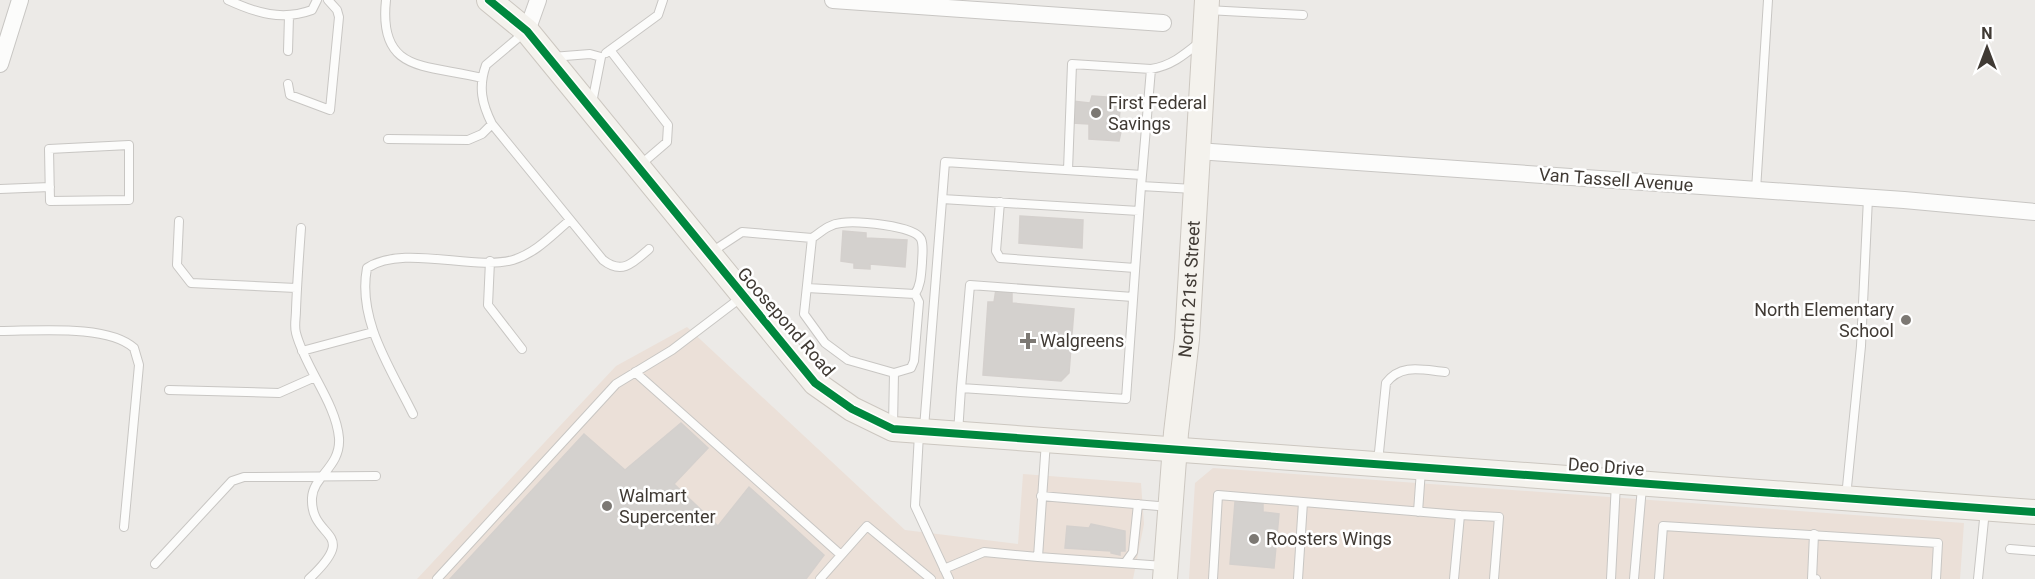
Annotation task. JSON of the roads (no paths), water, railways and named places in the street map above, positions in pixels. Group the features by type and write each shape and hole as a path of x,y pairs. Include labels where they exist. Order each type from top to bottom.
{"street":[{"path":"0,64 20,0"},
{"name":"Goosepond Road","path":"489,0 527,31 815,382 852,409 893,429 1175,451"},
{"path":"527,31 538,0"},
{"path":"833,0 975,5 1163,23"},
{"name":"North 21st Street","path":"1166,573 1175,451 1187,339 1207,5"},
{"name":"Van Tassell Avenue","path":"1197,151 1868,198 2035,212"},
{"name":"Deo Drive","path":"1175,451 2035,512"}],"lane":[{"path":"228,0 261,14 289,16 312,10 317,0"},
{"path":"288,84 290,95 330,110 339,17 337,10 328,0"},
{"path":"386,0 384,22 387,39 394,50 414,63 482,78"},
{"path":"591,109 601,57 658,15 663,0"},
{"path":"1756,190 1768,0"},
{"path":"1207,5 1303,15"},
{"path":"288,51 289,16"},
{"path":"527,31 486,65 482,78 482,99 492,124 612,268 627,268 649,249"},
{"path":"1068,170 1072,64 1151,69 1163,67 1179,60 1205,38"},
{"path":"610,50 668,125 667,142 638,167"},
{"path":"549,58 590,54 601,57"},
{"path":"961,388 1126,399 1151,69"},
{"path":"388,140 468,140 482,134 492,124"},
{"path":"129,145 129,200 50,201 50,187 49,149 129,145"},
{"path":"949,579 915,507 945,162 1142,175"},
{"path":"1141,186 1195,189"},
{"path":"0,189 50,187"},
{"path":"1846,499 1861,346 1868,198"},
{"path":"942,199 1139,211"},
{"path":"1000,202 996,251 1000,258 1135,268"},
{"path":"413,414 372,332 365,299 364,280 367,268 376,262 456,259 504,262 527,254 570,220"},
{"path":"179,221 177,265 191,283 296,288"},
{"path":"709,254 742,232 812,238 826,227 840,223 903,228 914,232 921,239 920,287 915,294"},
{"path":"302,228 296,288 295,330 302,351 335,419 339,438 335,462 314,488 312,500 316,516 333,543 333,550 328,561 309,579"},
{"path":"812,238 804,314 825,343 848,360 894,373 911,368 914,361 919,302 915,294"},
{"path":"490,261 488,305 522,350"},
{"path":"958,434 970,285 1133,297"},
{"path":"807,288 915,294"},
{"path":"437,579 616,384 672,350 743,296"},
{"path":"0,332 95,332 116,336 134,348 139,365 124,527"},
{"path":"302,351 372,332"},
{"path":"1378,465 1386,382 1393,373 1407,368 1445,372"},
{"path":"635,372 842,555"},
{"path":"893,429 894,373"},
{"path":"169,390 279,393 315,377"},
{"path":"1038,557 1046,441"},
{"path":"1418,512 1421,468"},
{"path":"155,564 232,481 244,477 376,476"},
{"path":"1611,579 1616,483"},
{"path":"1634,579 1642,484"},
{"path":"1213,579 1218,495 1499,517 1494,579"},
{"path":"1041,496 1170,507"},
{"path":"1298,579 1302,502"},
{"path":"1125,563 1133,552 1138,504"},
{"path":"1978,579 1985,509"},
{"path":"1454,579 1460,515"},
{"path":"820,579 867,526 931,579"},
{"path":"1659,579 1663,526 1938,543 1935,579"},
{"path":"1814,534 1812,579 1816,579"},
{"path":"2010,549 2035,551"},
{"path":"944,569 984,552 1125,563 1166,573"}],"place":[{"name":"First Federal Savings","path":"1096,113"},
{"name":"North Elementary School","path":"1906,320"},
{"name":"Walgreens","path":"1028,341"},
{"name":"Walmart Supercenter","path":"607,506"},
{"name":"Roosters Wings","path":"1254,539"}]}
